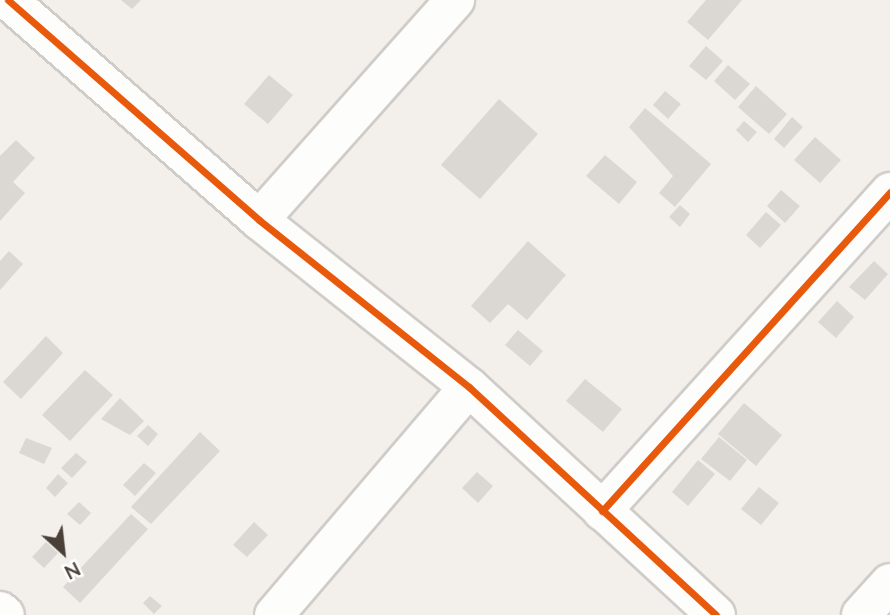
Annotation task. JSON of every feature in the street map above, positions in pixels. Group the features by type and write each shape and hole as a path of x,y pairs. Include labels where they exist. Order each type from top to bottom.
{"street":[{"path":"8,0 259,220 469,387 716,615"},
{"path":"259,220 455,0"},
{"path":"601,511 890,192"},
{"path":"274,615 469,387"},
{"path":"861,615 890,583"},
{"path":"0,611 5,615"}],"building":[{"path":"121,0 141,0 132,9"},
{"path":"706,0 742,0 708,40 687,22"},
{"path":"706,46 723,61 706,80 689,66"},
{"path":"728,65 750,84 735,100 714,81"},
{"path":"269,75 293,95 268,124 244,104"},
{"path":"756,86 787,114 769,134 738,107"},
{"path":"665,91 681,104 668,119 653,105"},
{"path":"499,99 538,134 480,199 441,165"},
{"path":"645,108 711,164 675,207 659,193 673,176 629,127"},
{"path":"792,117 803,127 784,148 774,139"},
{"path":"744,121 757,132 748,142 736,130"},
{"path":"815,137 841,160 820,183 794,160"},
{"path":"16,140 35,158 13,182 25,193 0,221 0,156"},
{"path":"605,155 637,182 619,204 586,176"},
{"path":"781,190 800,206 785,223 767,206"},
{"path":"680,205 690,214 680,227 669,217"},
{"path":"766,212 781,225 760,248 746,235"},
{"path":"528,241 566,275 527,320 508,304 490,323 471,306"},
{"path":"9,251 23,264 0,290 0,261"},
{"path":"874,261 888,274 865,300 849,287"},
{"path":"837,301 854,317 836,338 818,322"},
{"path":"518,330 543,351 530,366 505,345"},
{"path":"46,336 63,353 21,399 3,382"},
{"path":"85,370 113,395 70,441 42,415"},
{"path":"585,379 622,409 603,432 566,401"},
{"path":"120,398 144,421 130,435 101,419"},
{"path":"744,403 782,435 756,466 718,434"},
{"path":"148,425 158,434 148,446 137,436"},
{"path":"200,432 220,451 151,524 131,507"},
{"path":"719,437 747,460 730,481 701,459"},
{"path":"26,438 52,448 44,464 19,453"},
{"path":"76,453 87,462 72,478 61,468"},
{"path":"698,460 715,474 688,506 672,492"},
{"path":"144,463 156,473 135,496 123,485"},
{"path":"477,472 493,486 478,503 462,488"},
{"path":"58,474 68,483 55,497 46,488"},
{"path":"759,487 779,503 761,525 741,509"},
{"path":"79,502 91,513 80,525 67,514"},
{"path":"131,514 148,529 80,603 63,587"},
{"path":"254,522 268,535 247,557 233,545"},
{"path":"46,542 58,553 44,568 32,557"},
{"path":"150,596 162,606 154,614 143,603"}],"cycle path":[{"path":"8,0 259,220 469,387 716,615"},
{"path":"602,511 890,192"}]}
